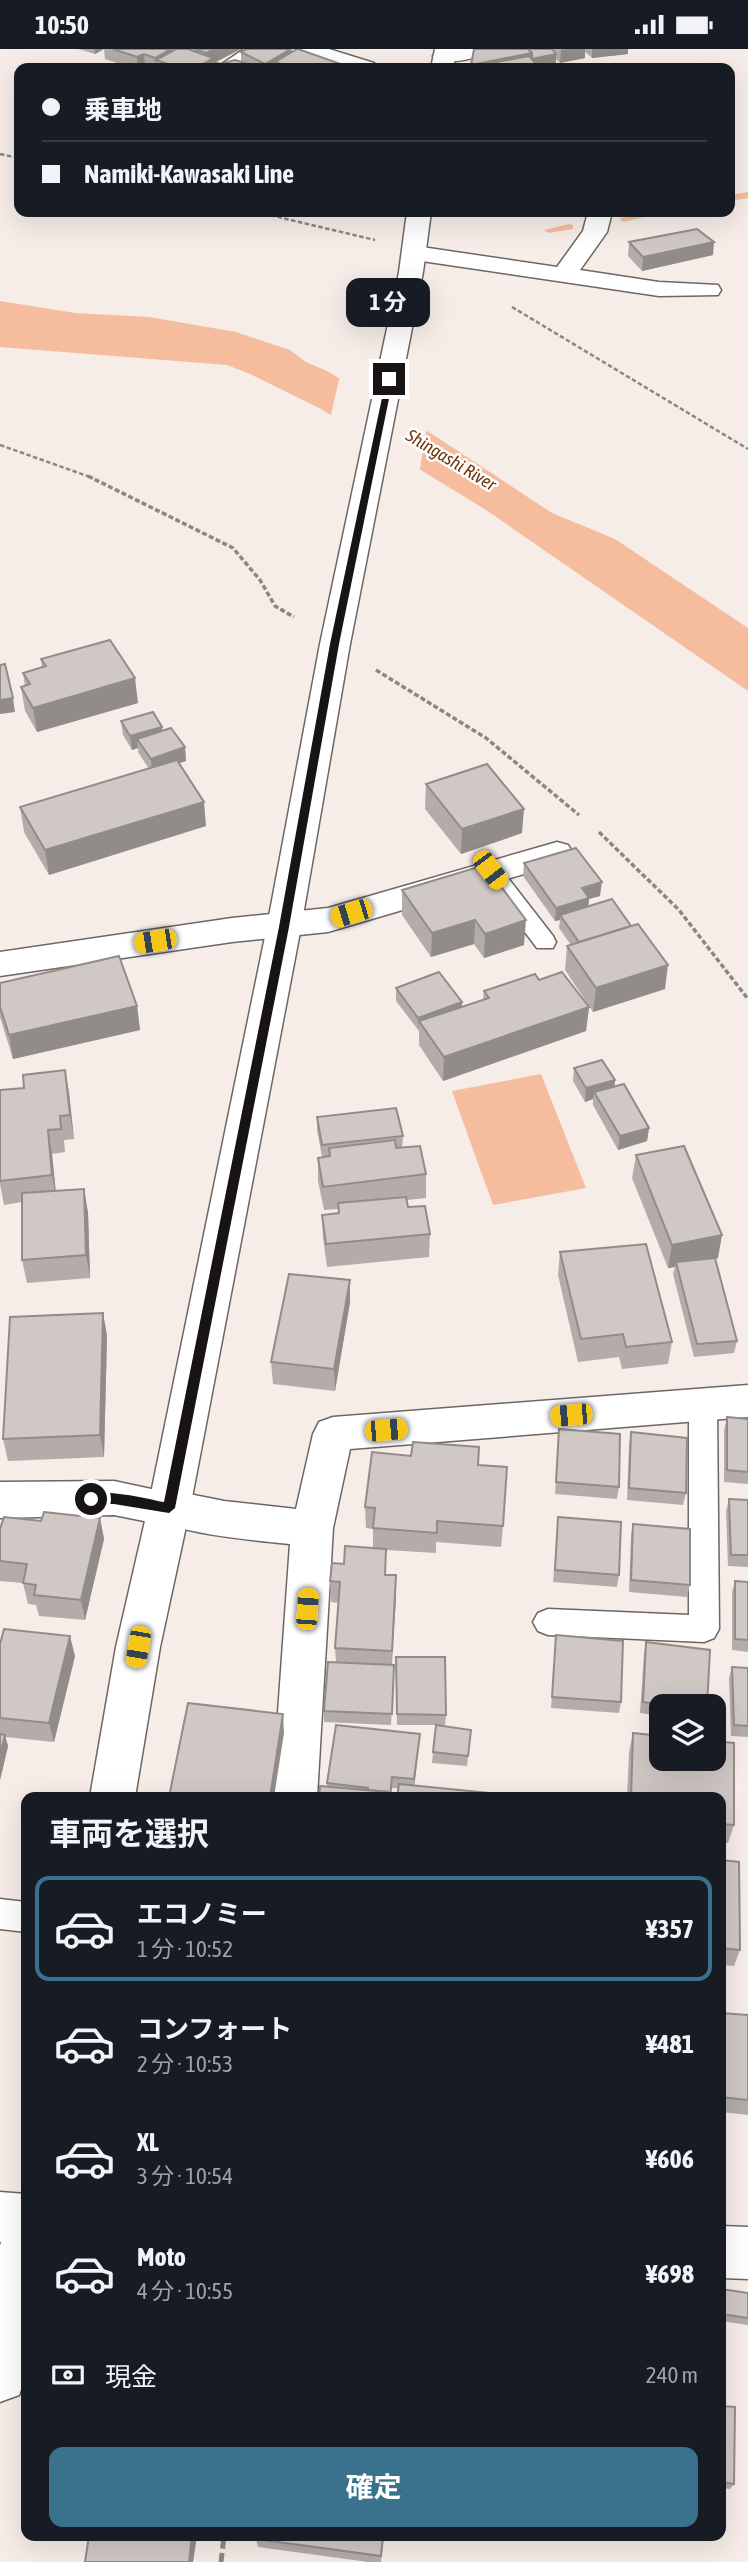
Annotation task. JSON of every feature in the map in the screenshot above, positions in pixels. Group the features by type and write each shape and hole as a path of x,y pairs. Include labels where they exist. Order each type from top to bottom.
{"main road":[{"path":"307,49 350,63"},
{"path":"444,58 479,49"},
{"path":"113,1792 138,1647 169,1508 284,927 340,618 413,262 418,217"},
{"path":"565,273 595,232 599,217"},
{"path":"413,262 565,273 659,289 709,290"},
{"path":"0,964 232,930 284,927 328,920 490,870 557,853"},
{"path":"294,1792 312,1528 333,1434 748,1401"},
{"path":"0,1500 114,1498 224,1519 312,1528"},
{"path":"0,2217 21,2219"},
{"path":"726,2252 748,2253"},
{"path":"0,2376 21,2269"}],"lane":[{"path":"231,63 255,49"},
{"path":"490,870 545,943"},
{"path":"548,1622 704,1629 703,1405"},
{"path":"0,1914 21,1916"}],"path":[{"path":"279,217 382,241"},
{"path":"502,301 748,449"},
{"path":"0,445 96,479 233,548 260,580 275,606 300,621"},
{"path":"221,2562 223,2541"}],"water":[{"name":"Shingashi River","path":"0,301 75,313 149,317 236,332 290,350 306,362 327,371 432,434 552,513 615,539 748,628 748,691 486,510 321,409 227,365 0,347"},
{"path":"541,1074 586,1188 493,1205 452,1091"}],"pier":[{"path":"340,375 427,427 419,474 330,419"}],"building":[{"path":"113,49 171,49 155,58 144,54 137,57"},
{"path":"176,49 188,49 213,58 204,63 165,63 156,60"},
{"path":"195,49 215,49 206,53"},
{"path":"247,49 291,49 267,63 241,52"},
{"path":"297,49 338,63 278,63 275,62"},
{"path":"474,49 528,49 532,53 481,63 471,63"},
{"path":"528,49 552,49 556,54 532,59 532,53"},
{"path":"529,56 535,63 491,63"},
{"path":"235,60 245,63 224,63"},
{"path":"697,229 714,242 643,257 629,242"},
{"path":"110,640 135,678 33,708 21,687 30,684 23,673 46,666 41,659"},
{"path":"5,664 13,698 0,700 0,665"},
{"path":"153,712 162,727 130,736 121,721"},
{"path":"171,728 185,747 151,759 137,739"},
{"path":"177,760 204,802 45,850 20,807"},
{"path":"487,764 524,809 462,829 426,784"},
{"path":"576,848 602,882 582,888 589,898 556,908 524,863"},
{"path":"485,865 526,920 485,934 475,920 432,933 402,890"},
{"path":"612,899 631,926 579,942 560,915"},
{"path":"638,924 668,965 596,988 567,946"},
{"path":"119,956 137,1006 9,1035 0,1007 0,983"},
{"path":"439,972 462,1002 418,1018 396,988"},
{"path":"562,972 589,1007 444,1057 419,1021 489,998 484,991 535,974 539,980"},
{"path":"602,1060 615,1080 586,1088 574,1068"},
{"path":"65,1070 70,1115 60,1116 61,1129 48,1130 52,1175 0,1181 0,1090 24,1088 23,1075"},
{"path":"624,1084 649,1128 620,1136 594,1092"},
{"path":"396,1108 403,1136 322,1145 317,1117"},
{"path":"395,1140 396,1148 420,1146 426,1174 323,1187 318,1158 330,1156 329,1148"},
{"path":"684,1146 722,1235 672,1245 636,1155"},
{"path":"84,1189 86,1255 22,1260 22,1193"},
{"path":"406,1197 408,1207 425,1206 430,1234 326,1244 322,1215 339,1213 338,1203"},
{"path":"646,1244 672,1342 626,1347 623,1334 581,1339 560,1252"},
{"path":"715,1258 737,1341 697,1344 676,1262"},
{"path":"289,1274 350,1280 334,1369 271,1362"},
{"path":"103,1313 100,1435 3,1439 10,1317"},
{"path":"727,1417 748,1419 748,1472 727,1470"},
{"path":"559,1429 620,1434 619,1487 556,1482"},
{"path":"631,1432 687,1438 686,1493 629,1488"},
{"path":"413,1442 479,1447 478,1465 507,1467 503,1526 437,1521 437,1533 373,1528 375,1508 365,1507 372,1452 411,1456"},
{"path":"729,1499 748,1500 748,1555 731,1555"},
{"path":"44,1512 100,1518 81,1600 34,1595 36,1585 23,1583 27,1564 0,1561 0,1529 4,1517 41,1521"},
{"path":"558,1517 621,1522 619,1575 555,1570"},
{"path":"633,1524 690,1529 690,1585 631,1580"},
{"path":"345,1546 386,1549 385,1575 396,1575 392,1651 335,1648 340,1582 330,1581 332,1563 344,1564"},
{"path":"735,1581 748,1582 748,1640 735,1639"},
{"path":"4,1629 70,1636 49,1723 0,1718 0,1644"},
{"path":"556,1635 623,1641 621,1702 552,1697"},
{"path":"646,1642 710,1650 708,1694 649,1694 649,1703 643,1702"},
{"path":"396,1657 445,1657 446,1715 397,1714"},
{"path":"328,1662 394,1665 392,1714 324,1711"},
{"path":"732,1667 748,1668 748,1726 734,1725"},
{"path":"188,1703 283,1714 271,1792 170,1792"},
{"path":"336,1725 420,1734 414,1779 392,1777 390,1792 327,1783"},
{"path":"436,1725 471,1730 468,1756 433,1752"},
{"path":"633,1733 649,1735 649,1771 726,1771 726,1742 734,1743 734,1825 726,1824 726,1792 631,1792"},
{"path":"0,1734 5,1735 0,1755"},
{"path":"399,1784 479,1792 398,1792"},
{"path":"320,1786 388,1792 319,1792"},
{"path":"726,1861 739,1862 740,1950 726,1949"},
{"path":"726,2013 748,2015 748,2100 726,2098"},
{"path":"726,2290 748,2293 748,2318 726,2315"},
{"path":"726,2406 735,2407 734,2484 726,2483"},
{"path":"88,2541 191,2541 189,2562 85,2562"},
{"path":"271,2541 382,2541 381,2556"}],"waterway":[{"path":"735,197 748,195"},
{"path":"624,219 634,217"},
{"path":"549,230 569,227"}],"route":[{"path":"91,1499 114,1498 169,1508 284,927 335,644 389,379"}]}
